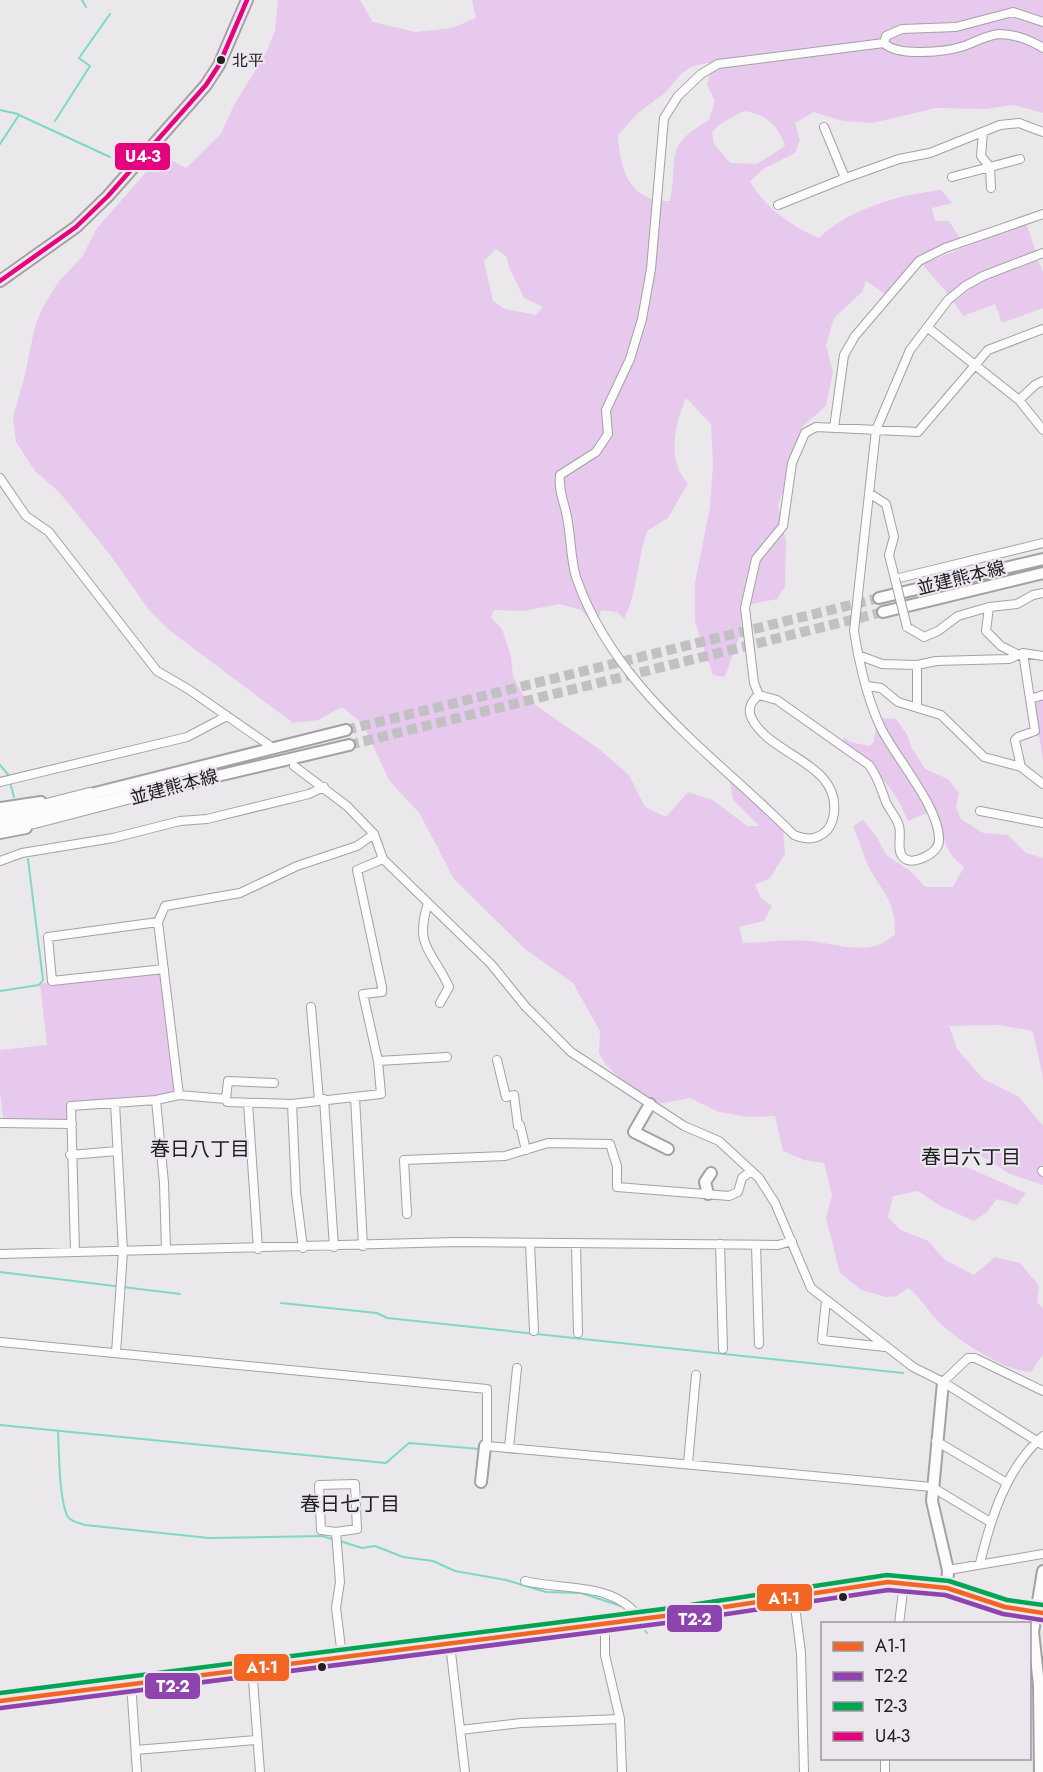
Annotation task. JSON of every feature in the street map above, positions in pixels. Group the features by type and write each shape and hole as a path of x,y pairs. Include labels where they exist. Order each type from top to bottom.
{"highway":[{"path":"0,826 34,821 169,786"},
{"path":"0,818 90,795"}],"main road":[{"path":"0,281 76,227 108,196 206,85 219,65 247,0"},
{"name":"並建熊本線","path":"879,598 1043,559"},
{"name":"並建熊本線","path":"883,612 1043,573"},
{"name":"並建熊本線","path":"0,808 90,795 346,730"},
{"name":"並建熊本線","path":"0,833 51,823 169,786 349,745"},
{"path":"650,1104 634,1132 668,1149"},
{"path":"708,1194 705,1182 711,1173"},
{"path":"943,1382 932,1501 948,1570 947,1588"},
{"path":"481,1482 485,1446 487,1446"},
{"path":"1040,1772 1038,1632 1043,1571"},
{"path":"0,1701 130,1682 605,1624 794,1598 888,1582 947,1588 1005,1607 1040,1610"}],"street":[{"path":"884,43 886,36 902,29 956,27 1012,12 1043,22"},
{"path":"884,43 890,49 898,52 948,50 998,34 1019,37 1043,48"},
{"path":"759,695 752,700 750,709 758,727 768,738 822,777 831,790 835,802 833,820 830,828 817,837 806,839 794,835 678,727 629,675 600,629 576,576 568,517 558,490 560,475 596,452 609,434 606,410 630,359 642,319 651,269 664,118 678,96 701,74 718,64 884,43"},
{"path":"778,205 845,178 899,159 930,153 1000,125 1019,123 1043,132"},
{"path":"824,128 845,178"},
{"path":"983,132 981,156 990,167 991,188"},
{"path":"952,177 1020,159"},
{"path":"834,428 844,355 866,322 919,261 945,248 1043,214"},
{"path":"759,695 777,700 868,765 877,777 887,804 899,824 901,835 899,850 902,857 909,861 918,860 934,851 939,842 936,825 915,782 880,728 858,655 854,631 876,430 910,350 948,300 965,286 983,276 1043,253"},
{"path":"927,327 1018,400 1043,430"},
{"path":"759,695 754,683 745,609 756,559 783,526 792,463 805,433 816,427 918,432 988,350 1043,329"},
{"path":"1018,400 1043,381"},
{"path":"0,478 26,516 56,540 157,671 269,745"},
{"path":"869,493 886,504 894,537 889,555 907,627 924,637 938,631 958,616 989,607 1017,604 1033,595 1043,593"},
{"path":"895,579 1043,543"},
{"path":"989,607 986,631 1001,646 1020,654 1043,656"},
{"path":"858,655 882,664 917,666 936,661 951,663 1009,659 1020,654"},
{"path":"1020,654 1035,731 1015,740 1021,767"},
{"path":"917,666 917,706"},
{"path":"867,686 881,688 898,702 941,715 984,757 1021,767 1043,784"},
{"path":"1030,699 1043,695"},
{"path":"0,782 187,736 227,716"},
{"path":"294,766 324,787 374,834 383,859 492,964 525,1006 571,1052 684,1126 719,1141 759,1178 775,1203 808,1282 826,1300 913,1367 943,1382 1041,1441 1007,1483 990,1522 980,1563"},
{"path":"0,861 22,853 113,838 180,820 207,819 309,794 324,787"},
{"path":"980,811 1043,823"},
{"path":"179,1095 158,922 165,906 240,893 297,866 357,846 374,834"},
{"path":"75,1251 70,1155 71,1106 156,1100 179,1095 226,1099 227,1102 292,1104 381,1094 378,1061 363,994 382,992 382,987 357,870 383,859"},
{"path":"428,903 421,926 421,939 449,987 440,1003"},
{"path":"158,922 48,937 52,981 164,969"},
{"path":"311,1007 322,1100 334,1247"},
{"path":"378,1061 447,1058"},
{"path":"497,1060 506,1097 514,1095 518,1126 520,1125 526,1150"},
{"path":"226,1099 228,1081 274,1083"},
{"path":"355,1097 363,1246"},
{"path":"156,1100 164,1183 166,1250"},
{"path":"115,1103 123,1251 116,1353"},
{"path":"248,1103 258,1249"},
{"path":"292,1104 296,1193 303,1248"},
{"path":"0,1124 72,1124"},
{"path":"407,1215 404,1160 488,1157 526,1150 548,1143 610,1144 617,1166 617,1187 729,1196 738,1192 742,1179 751,1171"},
{"path":"70,1155 117,1151"},
{"path":"0,1254 303,1248 456,1242 778,1245 792,1241"},
{"path":"530,1243 534,1331"},
{"path":"576,1244 578,1333"},
{"path":"720,1244 723,1349"},
{"path":"756,1245 759,1344"},
{"path":"826,1300 822,1340 887,1347"},
{"path":"0,1342 487,1389 487,1446 932,1487 990,1522"},
{"path":"943,1382 968,1358 975,1358 1043,1391"},
{"path":"509,1448 517,1368"},
{"path":"688,1463 696,1375"},
{"path":"936,1441 1007,1483"},
{"path":"355,1484 357,1529 336,1532 321,1530 319,1485 355,1484"},
{"path":"336,1532 340,1582 336,1608 342,1656"},
{"path":"948,1570 1043,1554"},
{"path":"525,1581 558,1587 585,1588 620,1599 640,1619"},
{"path":"899,1622 904,1583"},
{"path":"794,1598 801,1653 804,1772"},
{"path":"605,1624 605,1655 620,1719 622,1772"},
{"path":"450,1644 465,1772"},
{"path":"252,1667 260,1772"},
{"path":"130,1682 137,1772"},
{"path":"460,1730 521,1723 620,1719"},
{"path":"136,1750 257,1740"}],"shaded area":[{"path":"278,0 360,0 373,22 415,32 452,28 476,18 472,0 1043,0 1043,113 1014,105 985,109 936,108 872,123 843,121 814,112 795,123 800,140 795,153 765,168 750,181 771,208 799,228 819,238 860,211 892,199 941,190 952,203 932,208 935,221 949,221 961,240 921,255 885,294 866,281 862,292 834,318 826,345 833,372 826,406 803,426 778,506 786,541 785,586 777,599 742,606 741,632 725,677 713,675 695,622 695,583 710,507 713,464 711,424 686,398 676,431 675,453 681,474 688,483 668,518 647,531 635,587 624,619 617,612 601,610 596,626 581,610 560,604 523,611 494,610 491,617 502,629 511,656 513,676 524,697 599,749 629,775 645,807 666,817 688,792 713,800 747,826 759,826 733,800 730,781 765,799 782,817 785,854 770,878 755,885 761,898 772,906 764,921 739,927 743,943 802,940 866,948 876,946 895,934 894,917 890,904 868,866 853,826 863,820 877,837 886,855 909,870 926,887 953,887 964,867 947,848 940,822 927,813 908,821 895,795 881,778 841,747 844,737 850,742 869,746 874,742 877,718 896,719 908,736 911,747 925,769 948,779 959,793 956,807 961,819 983,833 1008,835 1026,853 1043,858 1043,1078 1033,1031 998,1025 949,1026 957,1049 983,1079 1019,1097 1043,1126 1043,1185 1010,1174 980,1155 959,1155 957,1163 1026,1193 1017,1205 997,1199 986,1213 974,1221 940,1206 918,1191 893,1196 888,1217 899,1229 928,1241 945,1260 974,1275 995,1257 1020,1263 1039,1286 1037,1302 1043,1309 1043,1354 1031,1372 993,1360 965,1343 941,1324 908,1288 897,1296 886,1297 861,1290 840,1273 826,1218 832,1195 824,1163 804,1160 783,1151 775,1116 747,1117 719,1112 690,1098 658,1104 635,1093 606,1065 599,1053 600,1031 573,983 525,949 454,879 420,814 389,780 363,724 342,707 318,720 293,723 169,630 149,610 111,556 60,493 35,471 16,442 13,417 35,326 43,307 59,281 82,257 97,228 150,168 167,158 186,168 221,134 234,105 266,53 275,31","holes":["707,63 713,65 707,85 715,101 709,120 694,129 678,146 675,154 670,201 645,196 629,182 621,160 618,135 638,113 665,93 680,75 691,67","744,111 759,115 775,126 785,146 757,164 730,163 714,144 712,132 720,124","496,249 506,256 524,298 543,307 536,315 505,309 493,301 484,261"]},
{"path":"1026,223 1036,252 949,295 922,264"},
{"path":"1038,260 1043,272 1043,308 1002,323 995,304 963,316 954,302 975,285"},
{"path":"1043,698 1043,759 1033,703"},
{"path":"164,969 179,1095 71,1106 72,1124 4,1123 0,1092 0,1050 47,1045 40,983"}],"waterway":[{"path":"82,0 86,7"},
{"path":"55,121 90,66 79,58 110,14"},
{"path":"0,110 18,114"},
{"path":"0,144 19,115 110,157"},
{"path":"0,765 9,776"},
{"path":"10,782 14,797"},
{"path":"0,991 39,985 43,980 28,859"},
{"path":"0,1272 180,1294"},
{"path":"281,1303 377,1313 387,1318 903,1373"},
{"path":"0,1425 386,1463 409,1443 480,1449"},
{"path":"58,1431 63,1500 68,1517 76,1522 85,1525 209,1538 322,1536 335,1540"},
{"path":"506,1452 515,1453"},
{"path":"340,1541 362,1548 375,1546 403,1557 433,1561 455,1571 506,1580 546,1592 581,1593 621,1606"},
{"path":"640,1624 647,1633"}],"tunnel":[{"path":"346,730 879,598"},
{"path":"349,745 883,612"}],"transit line":[{"name":"U4-3","path":"0,281 76,227 108,196 206,85 219,65 247,0"},
{"name":"T2-3","path":"0,1693 671,1608 887,1575 949,1581 1007,1600 1043,1605"},
{"name":"A1-1","path":"0,1701 672,1615 888,1582 947,1588 1005,1607 1043,1613"},
{"name":"T2-2","path":"1,1708 673,1622 888,1590 945,1595 1003,1614 1042,1620"}],"place":[{"name":"北平","path":"221,60"}],"district":[{"name":"春日八丁目","path":"200,1149"},
{"name":"春日六丁目","path":"971,1157"},
{"name":"春日七丁目","path":"350,1504"}]}
